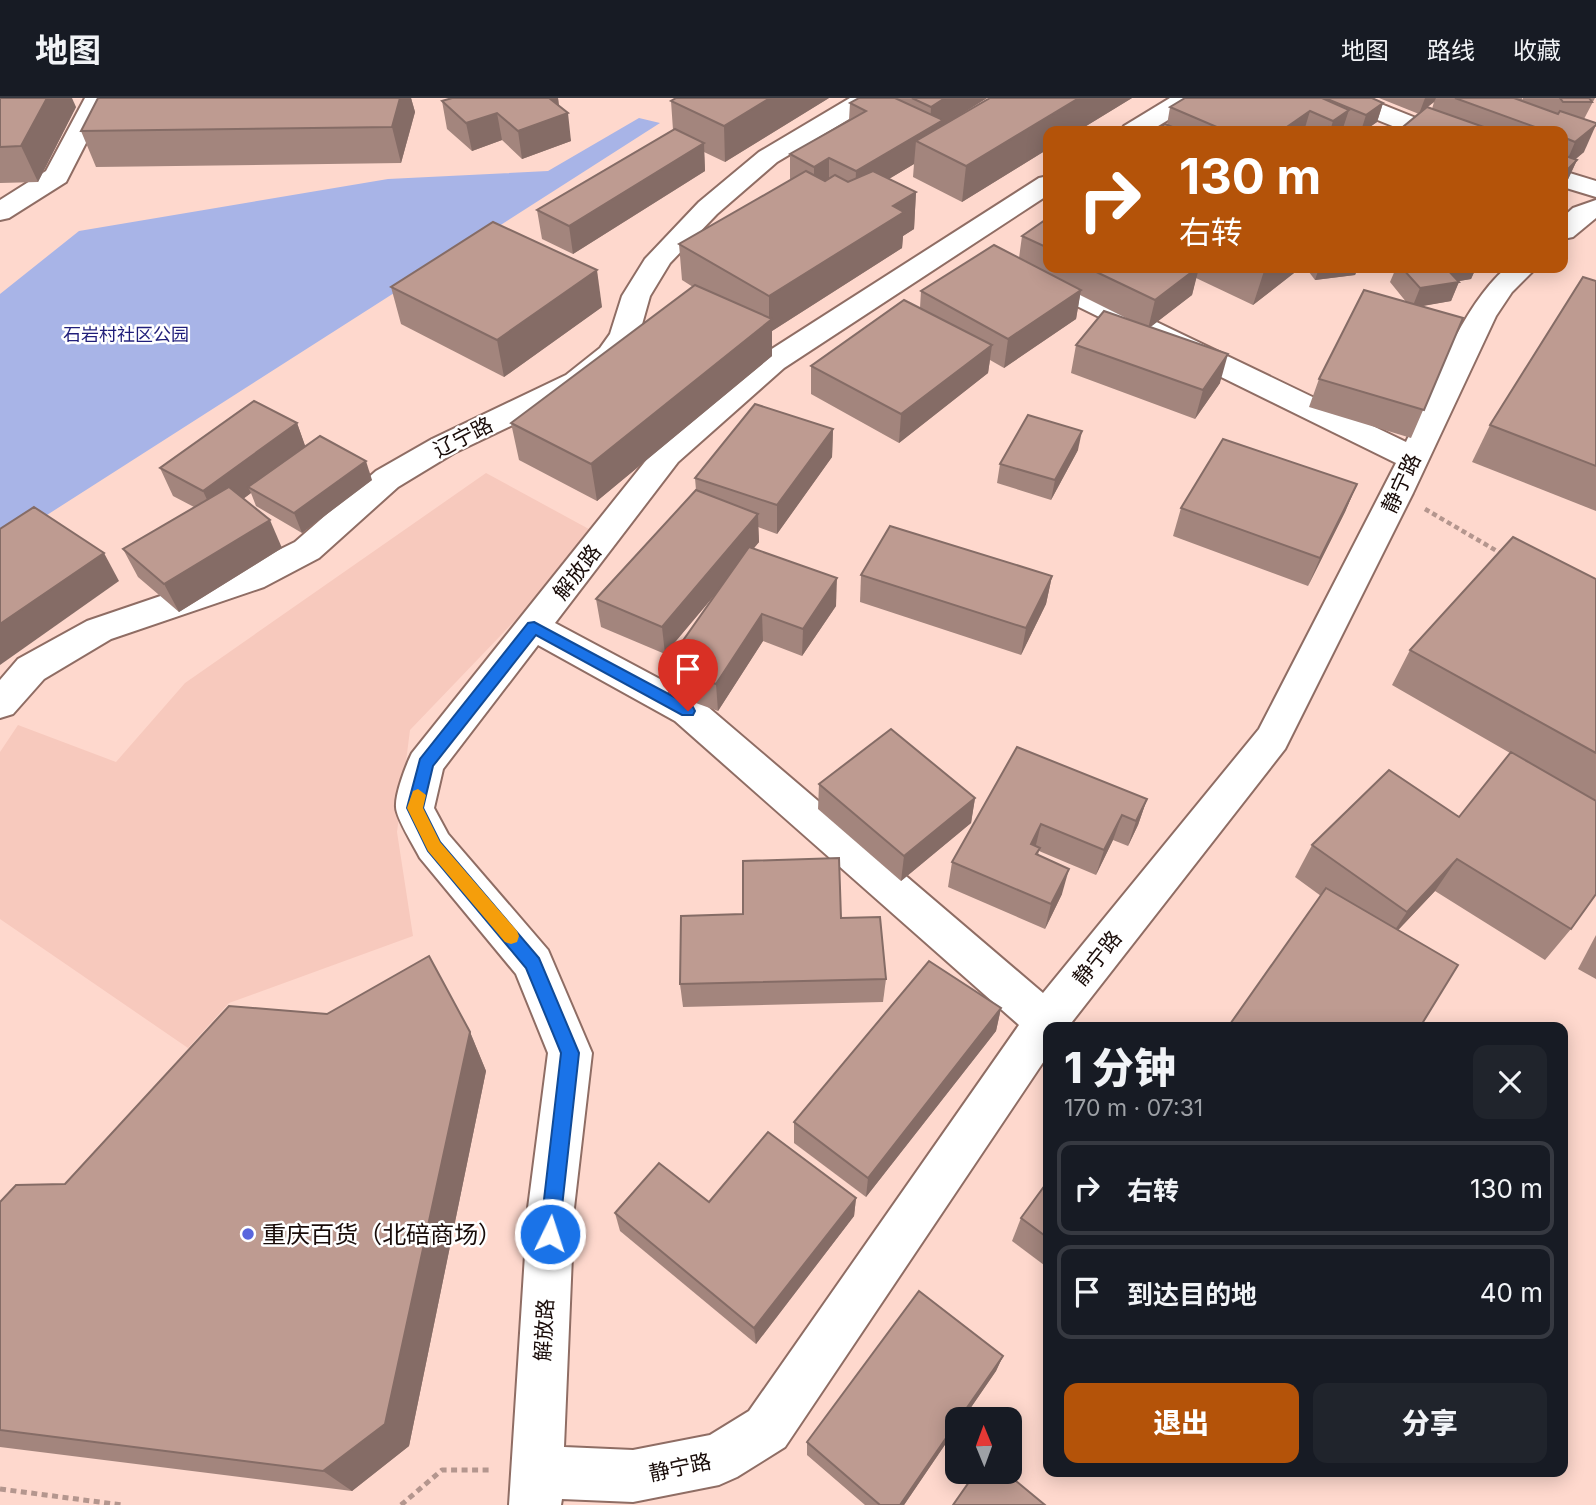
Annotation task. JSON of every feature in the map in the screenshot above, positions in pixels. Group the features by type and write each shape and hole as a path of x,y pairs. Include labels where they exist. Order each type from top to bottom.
{"street":[{"name":"辽宁路","path":"0,704 31,669 99,630 252,578 307,550 387,479 443,446 577,382 617,345 624,335 636,296 660,259 708,208 768,157 867,98"},
{"path":"1141,126 1187,98"},
{"path":"1344,98 1414,126"},
{"path":"0,212 57,176 97,99 124,100"},
{"path":"1568,181 1596,189"},
{"name":"解放路","path":"536,1489 551,1208 570,1053 533,963 434,846 415,808 425,764 667,455 774,361 1043,187"},
{"path":"1568,227 1582,214 1596,208"},
{"path":"961,238 1405,475"},
{"name":"静宁路","path":"1046,1022 1272,739 1482,316 1502,286 1516,273"},
{"path":"534,627 688,711 1046,1022"},
{"name":"静宁路","path":"536,1489 633,1476 719,1459 767,1429 1043,1026"}],"path":[{"path":"1405,475 1502,554"},
{"path":"401,1505 442,1470 536,1489"},
{"path":"0,1489 122,1505"}],"shaded area":[{"path":"486,473 598,534 410,730 397,832 413,936 229,1003 188,1048 0,919 0,752 18,725 116,762 185,683"}],"green space":[{"name":"石岩村社区公园","path":"639,118 660,123 0,545 0,294 79,231 388,179 548,171"}],"building":[{"path":"0,98 47,98 21,146 0,147"},
{"path":"98,98 400,98 392,127 81,131"},
{"path":"452,98 549,98 568,113 518,131 497,113 466,123 442,101"},
{"path":"676,98 770,98 724,126 671,101"},
{"path":"859,98 895,98 943,120 856,171 829,158 814,167 790,154 866,111 850,103"},
{"path":"912,98 945,98 931,107"},
{"path":"990,98 1079,98 966,166 916,141"},
{"path":"1185,98 1322,98 1349,110 1333,121 1310,111 1288,126 1214,126 1170,107"},
{"path":"1325,98 1372,98 1383,103 1366,115"},
{"path":"1455,98 1514,98 1558,114 1560,111 1596,123 1575,142 1568,139 1568,126 1532,126"},
{"path":"1560,98 1589,98 1592,102 1563,102"},
{"path":"1427,107 1481,126 1404,126"},
{"path":"675,129 704,143 569,226 537,210"},
{"path":"1568,157 1577,160 1568,169"},
{"path":"806,171 825,181 835,175 848,182 873,171 916,192 893,206 904,212 769,296 679,244"},
{"path":"1043,221 1043,246 1022,236"},
{"path":"493,222 597,270 497,340 391,287"},
{"path":"994,245 1043,270 1043,273 1081,290 1008,339 921,291"},
{"path":"1098,273 1190,273 1155,300"},
{"path":"1406,273 1451,273 1459,282 1420,288"},
{"path":"1583,277 1596,281 1596,466 1490,425"},
{"path":"695,285 772,319 591,464 511,423"},
{"path":"1364,290 1463,318 1424,410 1319,379"},
{"path":"904,300 992,345 901,414 811,366"},
{"path":"1104,311 1228,354 1203,390 1076,345"},
{"path":"254,401 297,423 203,491 160,468"},
{"path":"755,404 833,429 777,505 695,478"},
{"path":"1028,415 1082,431 1055,480 1000,464"},
{"path":"320,436 366,461 294,513 248,487"},
{"path":"1223,439 1357,484 1320,558 1181,508"},
{"path":"229,487 270,520 164,584 123,549"},
{"path":"696,490 758,514 662,627 596,599"},
{"path":"34,507 104,553 0,624 0,529"},
{"path":"890,526 1052,576 1026,628 861,575"},
{"path":"1513,537 1596,579 1596,753 1410,650"},
{"path":"749,547 837,578 803,629 762,614 716,684 665,666"},
{"path":"891,729 975,798 904,856 819,784"},
{"path":"1017,747 1147,799 1136,821 1122,815 1104,850 1041,824 1031,844 1040,848 1036,854 1069,869 1051,904 952,862"},
{"path":"1511,752 1596,801 1596,894 1571,929 1457,859 1407,912 1312,845 1389,770 1459,817"},
{"path":"839,858 841,918 880,917 886,979 680,984 681,916 743,914 743,861"},
{"path":"1326,888 1458,965 1423,1022 1232,1022"},
{"name":"重庆百货（北碚商场）","path":"429,956 470,1032 385,1424 323,1471 0,1430 0,1202 16,1185 65,1184 229,1006 327,1014"},
{"path":"929,961 1001,1008 868,1178 794,1122"},
{"path":"768,1132 856,1198 754,1328 615,1213 659,1163 709,1202"},
{"path":"1043,1188 1043,1234 1021,1218"},
{"path":"919,1291 1003,1356 967,1407 945,1407 945,1439 900,1505 880,1505 807,1442"},
{"path":"968,1484 1020,1484 1045,1505 953,1505"}],"slow traffic":[{"path":"418,795 415,808 434,846 511,936"}],"place":[{"name":"重庆百货（北碚商场）","path":"248,1234"}],"route":[{"path":"550,1234 570,1053 533,963 434,846 415,808 425,764 534,627 688,711"}]}
